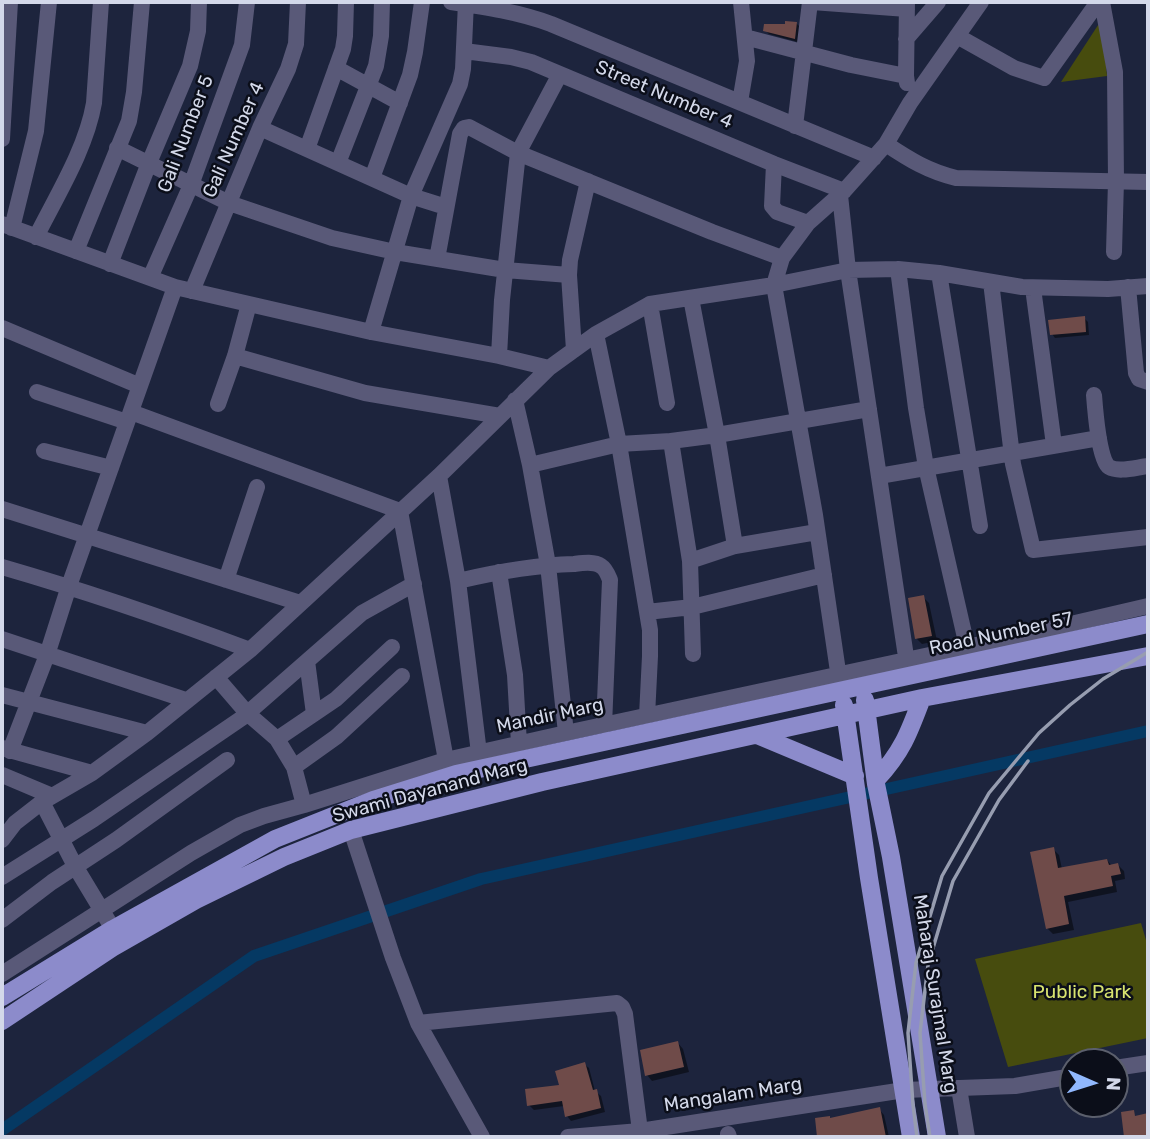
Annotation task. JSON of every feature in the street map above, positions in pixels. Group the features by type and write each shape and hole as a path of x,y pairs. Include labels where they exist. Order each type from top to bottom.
{"main road":[{"name":"Road Number 57","path":"863,686 908,668 969,654 1148,624"},
{"path":"867,710 1148,656"},
{"name":"Swami Dayanand Marg","path":"2,998 113,929 275,839 373,800 456,774 840,682 863,686"},
{"path":"840,682 911,1137"},
{"name":"Maharaj Surajmal Marg","path":"863,686 876,782 937,1137"},
{"path":"876,782 900,752 922,698"},
{"name":"Swami Dayanand Marg","path":"2,1021 112,948 196,900 284,857 351,830 542,782 867,710"},
{"path":"757,735 855,776"}],"street":[{"path":"2,139 10,2"},
{"path":"49,2 36,131 7,226 175,287 371,332 549,368"},
{"path":"36,237 84,140 91,119 101,2"},
{"path":"76,251 129,121 142,2"},
{"path":"110,264 190,66 198,31 200,2"},
{"name":"Gali Number 5","path":"150,278 191,185 243,45 247,2"},
{"name":"Gali Number 4","path":"192,291 260,128 288,69 296,44 299,2"},
{"path":"307,149 345,36 346,2"},
{"path":"338,163 376,65 382,2"},
{"path":"372,178 412,65 422,2"},
{"path":"740,102 747,61 741,2"},
{"path":"794,126 811,2 907,5 906,76 910,103"},
{"path":"906,39 938,2"},
{"path":"840,682 774,285 782,258 808,223 842,193 886,144 910,103 981,2"},
{"path":"957,36 1014,68 1044,78 1100,2"},
{"path":"1100,2 1115,72 1114,253"},
{"path":"371,332 411,196 460,84 464,51 461,3 541,20 874,158"},
{"path":"745,37 851,65 906,76"},
{"name":"Street Number 4","path":"464,51 531,62 842,193"},
{"path":"336,68 400,103"},
{"path":"499,356 518,153 560,74"},
{"path":"260,128 411,196 446,207"},
{"path":"437,259 460,134 464,128 472,128 518,153 782,258"},
{"path":"886,144 916,164 956,178 1148,182"},
{"path":"117,148 229,203 332,238 395,252 505,270 569,275"},
{"path":"774,164 772,206 777,212 808,223"},
{"path":"574,350 569,275 572,247 588,181"},
{"path":"842,193 848,270 908,668"},
{"path":"898,269 926,467 969,654 1148,606"},
{"path":"2,840 15,823 147,733 250,650 439,476 549,368 596,334 650,304 774,285 848,270 898,269 1033,288 1108,289 1148,286"},
{"path":"939,273 980,526"},
{"path":"991,282 1011,452 1033,550 1148,537"},
{"path":"92,773 6,749 47,654 175,287"},
{"path":"1128,287 1136,373 1139,379 1148,382"},
{"path":"1033,288 1054,445"},
{"path":"691,298 735,547"},
{"path":"218,404 250,304"},
{"path":"650,304 667,403"},
{"path":"2,328 140,386"},
{"path":"596,334 619,444 650,630 647,716"},
{"path":"235,356 365,393 500,416"},
{"path":"37,392 129,417 400,511"},
{"path":"1094,395 1104,463 1116,470 1148,466"},
{"path":"515,400 548,565 566,733"},
{"path":"530,466 619,444 717,435 869,409"},
{"path":"879,476 1099,438"},
{"path":"671,441 690,561 693,654"},
{"path":"44,451 111,468"},
{"path":"439,476 458,582 479,753"},
{"path":"226,580 257,487"},
{"path":"2,509 300,603"},
{"path":"400,511 446,760"},
{"path":"690,561 735,547 817,532"},
{"path":"458,582 499,572 548,565 600,565 610,580 604,726"},
{"path":"2,567 153,614 250,650"},
{"path":"499,572 515,675 519,744"},
{"path":"647,612 692,607 824,575"},
{"path":"2,877 94,819 247,713 362,613 414,584"},
{"path":"2,639 186,700"},
{"path":"277,739 336,699 392,647"},
{"path":"307,661 314,713"},
{"name":"Mandir Marg","path":"2,974 191,853 240,825 264,816 446,760 647,716 908,668"},
{"path":"295,767 337,737 402,676"},
{"path":"216,677 247,713 277,739 295,767 304,805"},
{"path":"2,695 147,733"},
{"path":"2,920 227,760"},
{"path":"2,775 47,799 75,866 113,929"},
{"path":"351,830 393,958 418,1023 482,1137"},
{"path":"418,1023 617,1003 625,1014 640,1131"},
{"path":"1129,1066 1148,1063"},
{"name":"Mangalam Marg","path":"568,1137 640,1131 904,1090 1015,1086 1059,1078"},
{"path":"959,1088 967,1137"}],"green space":[{"path":"1102,19 1107,76 1061,82"},
{"name":"Public Park","path":"1141,923 1148,947 1148,1038 1100,1048 1059,1048 1059,1056 1008,1067 975,959"}],"building":[{"path":"785,21 797,22 795,39 763,31 764,24 785,24"},
{"path":"1085,316 1086,332 1050,335 1048,320"},
{"path":"924,595 932,636 915,639 908,598"},
{"path":"1054,847 1058,868 1107,859 1109,865 1118,863 1121,874 1111,876 1113,886 1064,896 1069,924 1046,929 1030,852"},
{"path":"678,1041 684,1067 645,1076 640,1050"},
{"path":"585,1062 593,1090 597,1089 601,1108 565,1117 562,1101 527,1106 525,1089 559,1085 555,1071"},
{"path":"880,1107 886,1137 817,1137 815,1118 830,1118"},
{"path":"1134,1110 1135,1116 1148,1113 1148,1137 1124,1137 1122,1118 1129,1118 1129,1111"}],"waterway":[{"path":"2,1130 254,956 481,879 1148,731"}],"railway":[{"path":"917,1137 908,1033 916,963 942,876 989,793 1039,733 1103,679 1148,652"},
{"path":"930,1137 920,1033 928,965 953,881 999,800 1028,761"}]}
